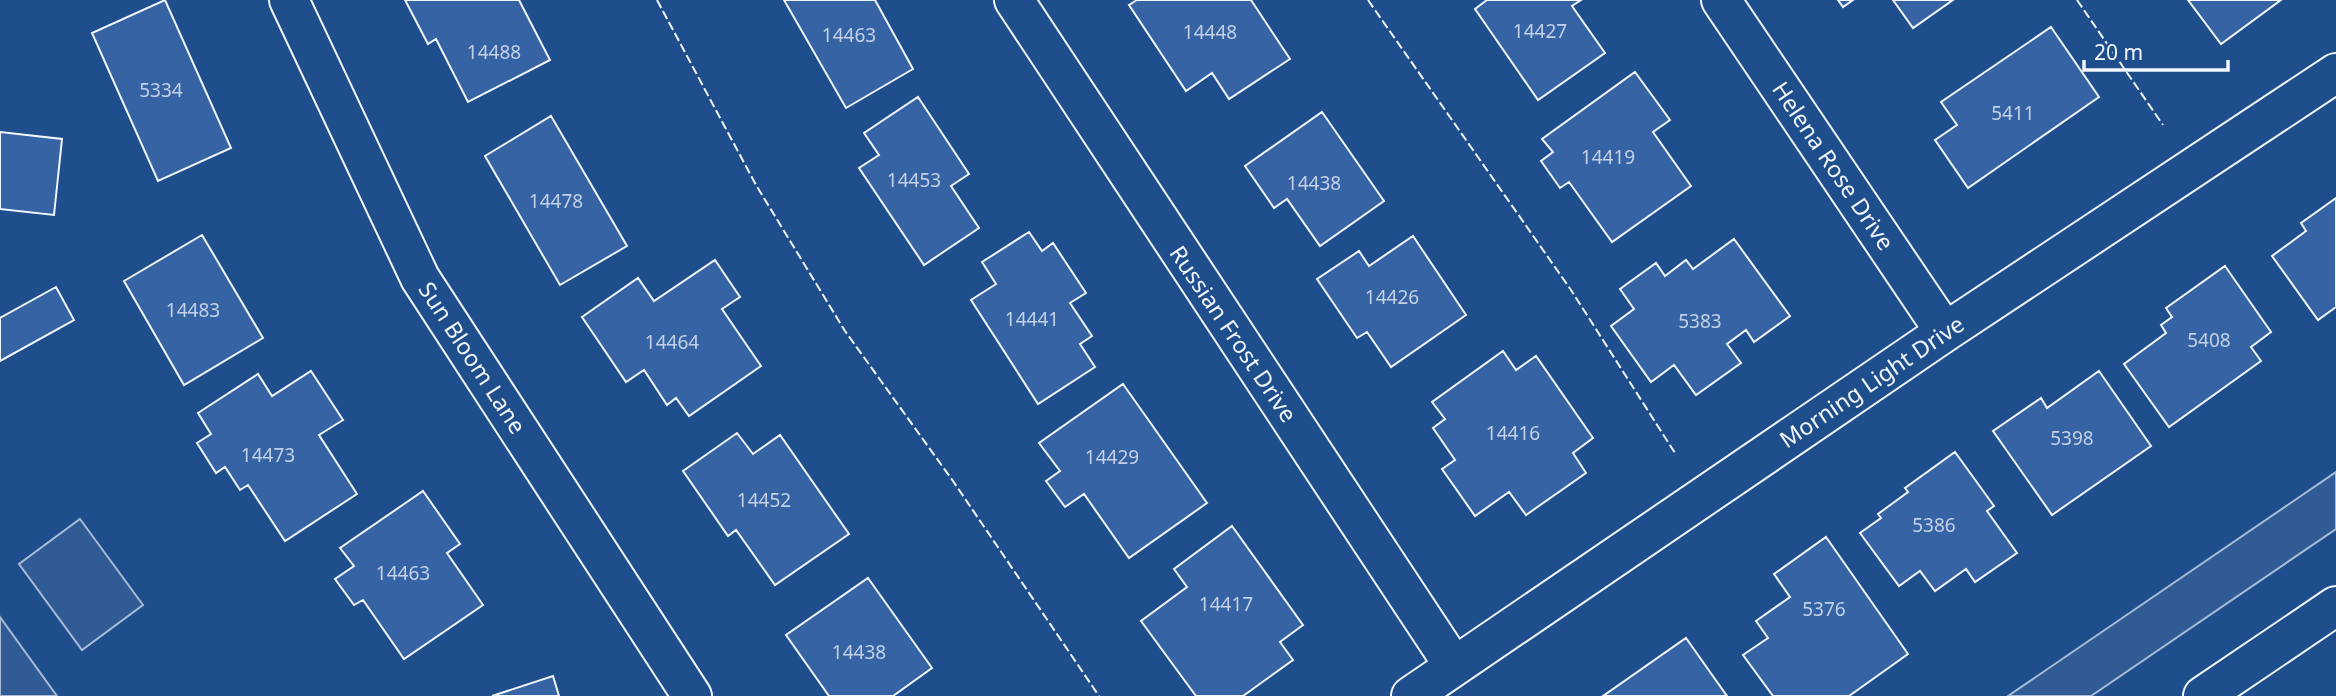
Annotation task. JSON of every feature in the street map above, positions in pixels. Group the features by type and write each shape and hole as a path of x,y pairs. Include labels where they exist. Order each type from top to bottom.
{"street":[{"name":"Sun Bloom Lane","path":"289,0 420,278 692,696"},
{"name":"Russian Frost Drive","path":"1014,0 1454,666"},
{"name":"Helena Rose Drive","path":"1721,0 1945,332"},
{"name":"Morning Light Drive","path":"1410,696 1945,332 2336,73"},
{"path":"2203,696 2336,606"}],"shaded area":[{"path":"2336,472 2336,529 2091,696 2008,696"},
{"path":"80,519 143,605 82,650 19,564"},
{"path":"0,617 57,696 0,696"}],"building":[{"path":"165,0 231,148 158,181 92,33"},
{"path":"405,0 519,0 550,60 468,102 436,39 428,44"},
{"path":"784,0 875,0 913,69 846,108"},
{"path":"1137,0 1251,0 1290,59 1229,99 1212,73 1186,91 1129,5"},
{"path":"1487,0 1581,0 1572,6 1605,53 1538,100 1475,9"},
{"path":"1838,0 1853,0 1843,7"},
{"path":"1893,0 1953,0 1913,28"},
{"path":"2188,0 2281,0 2221,44"},
{"path":"2051,27 2099,97 1968,188 1935,140 1957,125 1941,102"},
{"path":"1635,72 1670,120 1653,132 1691,186 1612,242 1569,182 1560,188 1541,161 1553,152 1542,139"},
{"path":"918,97 969,174 951,186 979,228 924,265 859,168 879,155 864,133"},
{"path":"1322,112 1384,201 1320,246 1287,199 1274,208 1245,166"},
{"path":"551,116 627,246 560,285 485,156"},
{"path":"0,132 62,139 54,215 0,209"},
{"path":"2336,198 2336,307 2318,320 2272,256 2306,231 2301,223"},
{"path":"1029,232 1042,251 1053,243 1086,293 1070,303 1092,336 1080,344 1095,367 1038,404 971,300 996,284 982,262"},
{"path":"202,235 263,338 184,385 124,281"},
{"path":"1413,236 1466,315 1391,367 1367,332 1357,338 1317,279 1359,251 1369,266"},
{"path":"1734,239 1790,316 1754,342 1746,330 1727,344 1741,363 1696,395 1674,365 1651,382 1611,326 1634,309 1620,289 1656,263 1665,276 1686,260 1693,269"},
{"path":"715,260 740,297 722,309 761,366 689,416 676,398 667,405 644,370 626,382 582,317 638,278 654,301"},
{"path":"2225,266 2271,332 2251,347 2261,361 2169,427 2124,364 2166,333 2161,325 2172,317 2166,308"},
{"path":"56,287 74,320 0,361 0,318"},
{"path":"1503,351 1516,370 1536,356 1593,438 1573,453 1586,473 1526,515 1509,492 1475,516 1442,469 1455,460 1433,428 1445,419 1432,402"},
{"path":"311,371 343,420 319,435 357,494 285,541 248,485 240,490 225,467 216,473 197,443 211,434 198,413 258,374 272,396"},
{"path":"2099,371 2151,446 2052,515 1993,431 2041,398 2047,408"},
{"path":"1123,384 1207,503 1129,558 1084,494 1065,507 1046,481 1060,471 1039,443"},
{"path":"737,433 753,454 780,435 849,534 775,585 736,530 728,536 683,471"},
{"path":"1955,452 1994,506 1987,511 2017,553 1975,582 1966,569 1935,591 1920,571 1899,586 1860,533 1881,518 1878,514 1908,492 1905,488"},
{"path":"423,491 460,544 447,553 483,605 404,659 363,600 354,605 335,579 354,566 340,548"},
{"path":"1232,526 1303,625 1280,642 1293,660 1243,696 1196,696 1141,621 1187,587 1174,569"},
{"path":"1826,537 1908,654 1849,696 1773,696 1743,655 1768,638 1756,621 1790,597 1774,574"},
{"path":"868,578 932,668 893,696 829,696 786,635"},
{"path":"1686,638 1727,696 1603,696"},
{"path":"553,676 559,696 492,696"}],"fence":[{"path":"657,0 756,185 845,331 953,481 1099,696"},
{"path":"1368,0 1571,290 1675,453"},
{"path":"2077,0 2163,125"}]}
